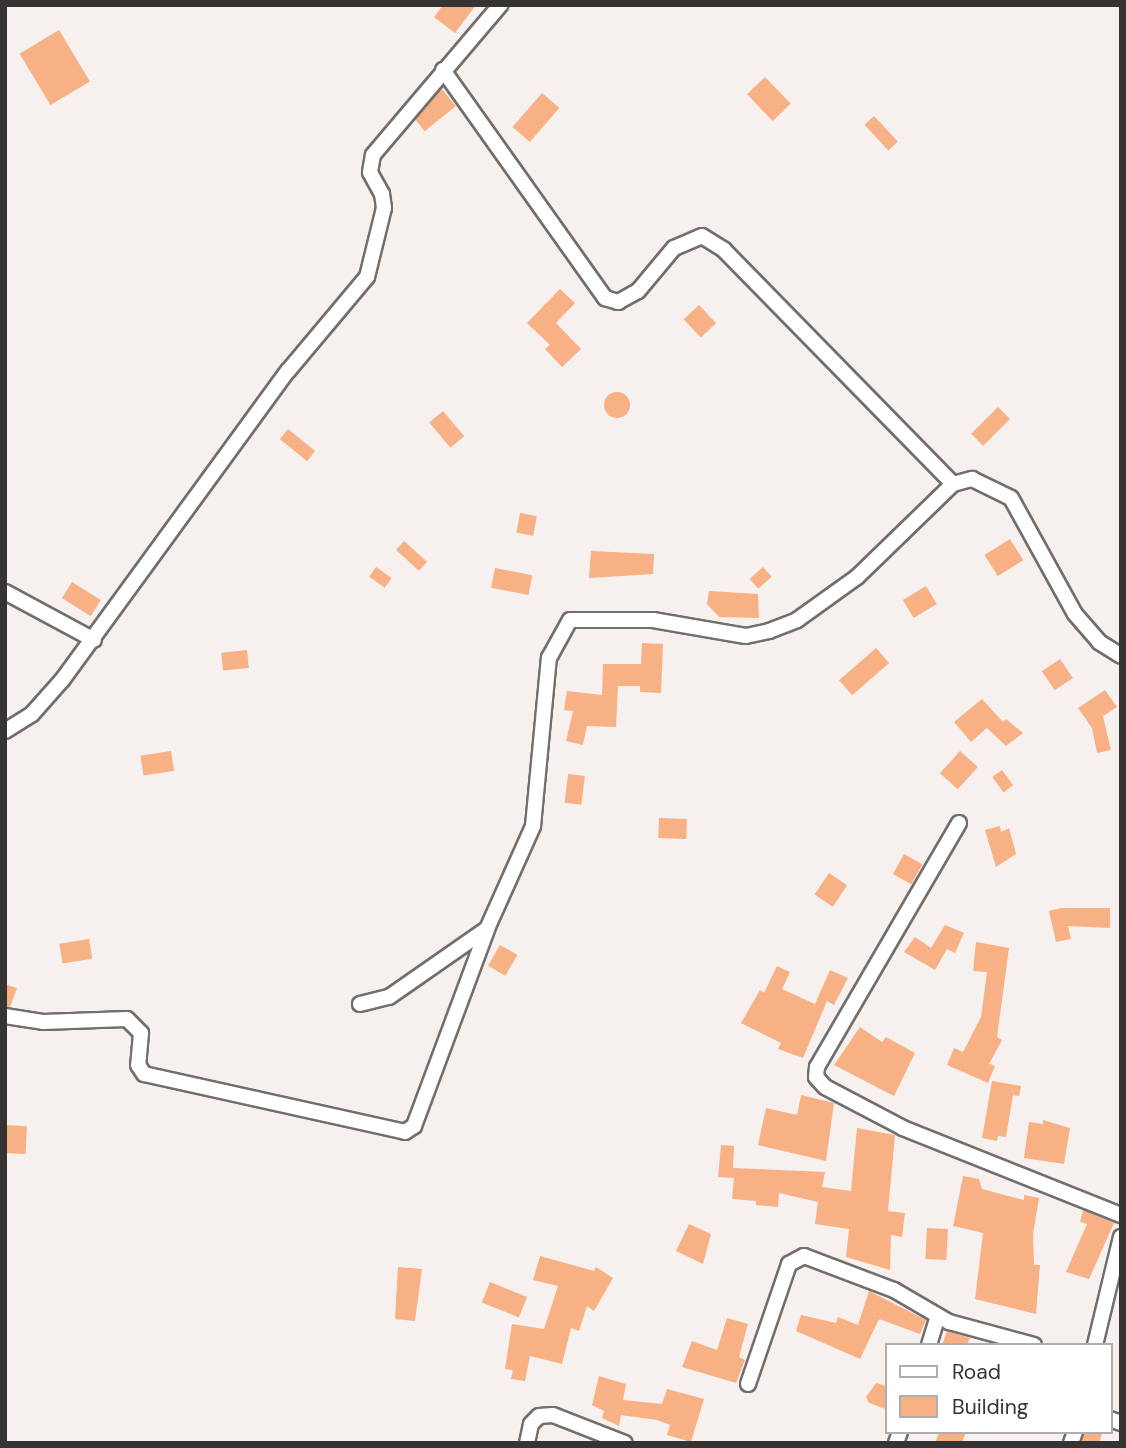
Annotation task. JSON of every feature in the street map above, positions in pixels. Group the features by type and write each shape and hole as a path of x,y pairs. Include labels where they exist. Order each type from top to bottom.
{"street":[{"path":"5,731 32,714 94,640 288,371 367,277 384,208 369,163 443,70 500,5"},
{"path":"443,70 604,298 618,302 638,291 674,248 702,236 724,250 953,484"},
{"path":"5,1016 43,1022 127,1019 141,1032 138,1065 144,1074 405,1132 414,1126 487,929 533,826 549,658 569,620 653,620 746,636 769,631 797,620 857,577 953,484 972,479 1011,498 1075,614 1098,642 1121,656"},
{"path":"5,592 94,640"},
{"path":"959,822 817,1066 816,1077 825,1087 903,1128 1121,1215"},
{"path":"359,1003 389,997 487,929"},
{"path":"1095,1343 1121,1237"},
{"path":"748,1384 789,1264 796,1258 821,1261 894,1290 939,1316 1027,1343"},
{"path":"930,1343 939,1316"},
{"path":"527,1443 531,1424 539,1416 553,1415 625,1443"}],"building":[{"path":"443,5 476,5 455,33 434,17"},
{"path":"59,30 90,81 50,105 20,54"},
{"path":"765,77 791,104 773,121 747,94"},
{"path":"442,89 456,106 425,131 411,114"},
{"path":"542,93 559,108 530,142 512,127"},
{"path":"874,116 898,142 888,150 864,125"},
{"path":"560,289 575,303 556,323 581,349 562,367 545,349 550,345 527,323"},
{"path":"699,305 716,323 701,338 684,319"},
{"path":"617,392 626,396 630,405 626,414 617,418 608,414 604,405 608,396"},
{"path":"998,407 1010,419 983,446 971,434"},
{"path":"443,411 464,436 450,448 429,423"},
{"path":"288,429 315,451 307,461 280,439"},
{"path":"520,513 537,516 533,536 517,533"},
{"path":"1010,539 1023,560 998,576 985,555"},
{"path":"404,541 427,562 419,571 396,550"},
{"path":"591,551 654,554 653,574 589,578"},
{"path":"376,567 392,578 385,588 369,577"},
{"path":"763,567 772,577 758,589 750,579"},
{"path":"495,568 532,575 528,595 491,588"},
{"path":"72,582 101,600 91,616 62,598"},
{"path":"926,586 937,604 914,618 903,600"},
{"path":"709,591 758,594 759,618 719,617 707,604"},
{"path":"642,643 663,644 661,693 640,692 640,686 618,686 616,727 587,726 583,745 566,741 573,711 564,710 567,691 602,695 603,664 641,664"},
{"path":"876,648 889,663 852,695 839,680"},
{"path":"247,650 249,668 223,671 221,653"},
{"path":"1060,659 1073,678 1055,690 1042,671"},
{"path":"1105,690 1117,707 1103,716 1111,750 1097,753 1092,728 1078,708"},
{"path":"982,699 1003,722 1006,719 1023,733 1006,746 987,728 971,742 954,722"},
{"path":"171,751 174,771 144,776 140,756"},
{"path":"960,751 978,767 958,789 940,773"},
{"path":"1002,770 1013,785 1003,792 992,777"},
{"path":"568,774 585,776 581,805 564,803"},
{"path":"659,818 687,819 686,839 658,838"},
{"path":"1000,826 1001,832 1009,828 1016,854 996,867 985,830"},
{"path":"904,854 922,864 911,884 893,874"},
{"path":"829,873 847,885 833,907 814,895"},
{"path":"1061,908 1110,908 1110,928 1068,926 1071,939 1056,942 1049,911"},
{"path":"945,925 964,933 955,953 947,949 935,970 904,952 915,937 931,948"},
{"path":"89,939 92,959 62,963 59,944"},
{"path":"976,942 1009,948 997,1037 1002,1040 989,1064 995,1066 988,1083 947,1065 954,1048 963,1052 981,1017 987,972 973,971"},
{"path":"500,945 517,955 505,976 488,966"},
{"path":"777,966 790,972 782,989 815,1004 830,970 848,978 834,1005 827,1001 803,1058 778,1049 781,1043 741,1023 760,990 764,993"},
{"path":"5,984 17,988 10,1007 5,1007"},
{"path":"860,1027 882,1042 886,1037 915,1053 894,1096 834,1065"},
{"path":"992,1081 1021,1086 1019,1096 1013,1095 1006,1137 998,1136 997,1141 982,1138"},
{"path":"801,1095 834,1103 826,1161 758,1145 766,1108 797,1115"},
{"path":"1043,1120 1070,1128 1064,1164 1024,1158 1029,1122 1043,1124"},
{"path":"5,1125 27,1126 26,1154 5,1153"},
{"path":"857,1128 895,1135 888,1211 905,1213 902,1237 891,1235 890,1270 846,1257 849,1229 815,1224 818,1202 779,1193 778,1207 756,1205 756,1201 732,1199 734,1178 718,1177 721,1145 734,1146 733,1168 825,1172 822,1187 851,1191"},
{"path":"963,1176 979,1179 982,1189 1024,1200 1024,1195 1039,1198 1033,1234 1034,1265 1040,1265 1036,1314 975,1299 983,1233 953,1226"},
{"path":"1083,1210 1114,1223 1089,1279 1066,1272 1087,1224 1080,1222"},
{"path":"689,1224 711,1234 703,1264 676,1251"},
{"path":"927,1228 948,1229 946,1260 925,1259"},
{"path":"540,1256 594,1271 596,1267 613,1278 594,1311 587,1306 579,1331 571,1328 562,1364 530,1356 525,1381 511,1379 513,1370 505,1369 512,1324 544,1329 558,1286 533,1280"},
{"path":"398,1267 422,1269 415,1321 395,1319"},
{"path":"490,1282 527,1297 519,1317 482,1302"},
{"path":"869,1291 926,1320 920,1334 879,1319 860,1359 796,1331 801,1315 836,1323 838,1317 858,1325"},
{"path":"727,1318 748,1324 739,1357 745,1360 736,1383 682,1367 692,1341 717,1350"},
{"path":"947,1331 970,1338 968,1343 943,1343"},
{"path":"599,1376 626,1384 623,1400 662,1404 667,1389 704,1399 691,1442 667,1435 670,1425 657,1420 621,1415 619,1426 602,1418 604,1411 592,1405"},
{"path":"876,1383 884,1385 884,1408 869,1403 866,1397"},
{"path":"938,1434 965,1434 962,1443 935,1443"},
{"path":"1083,1434 1102,1434 1099,1443 1081,1443"}]}
